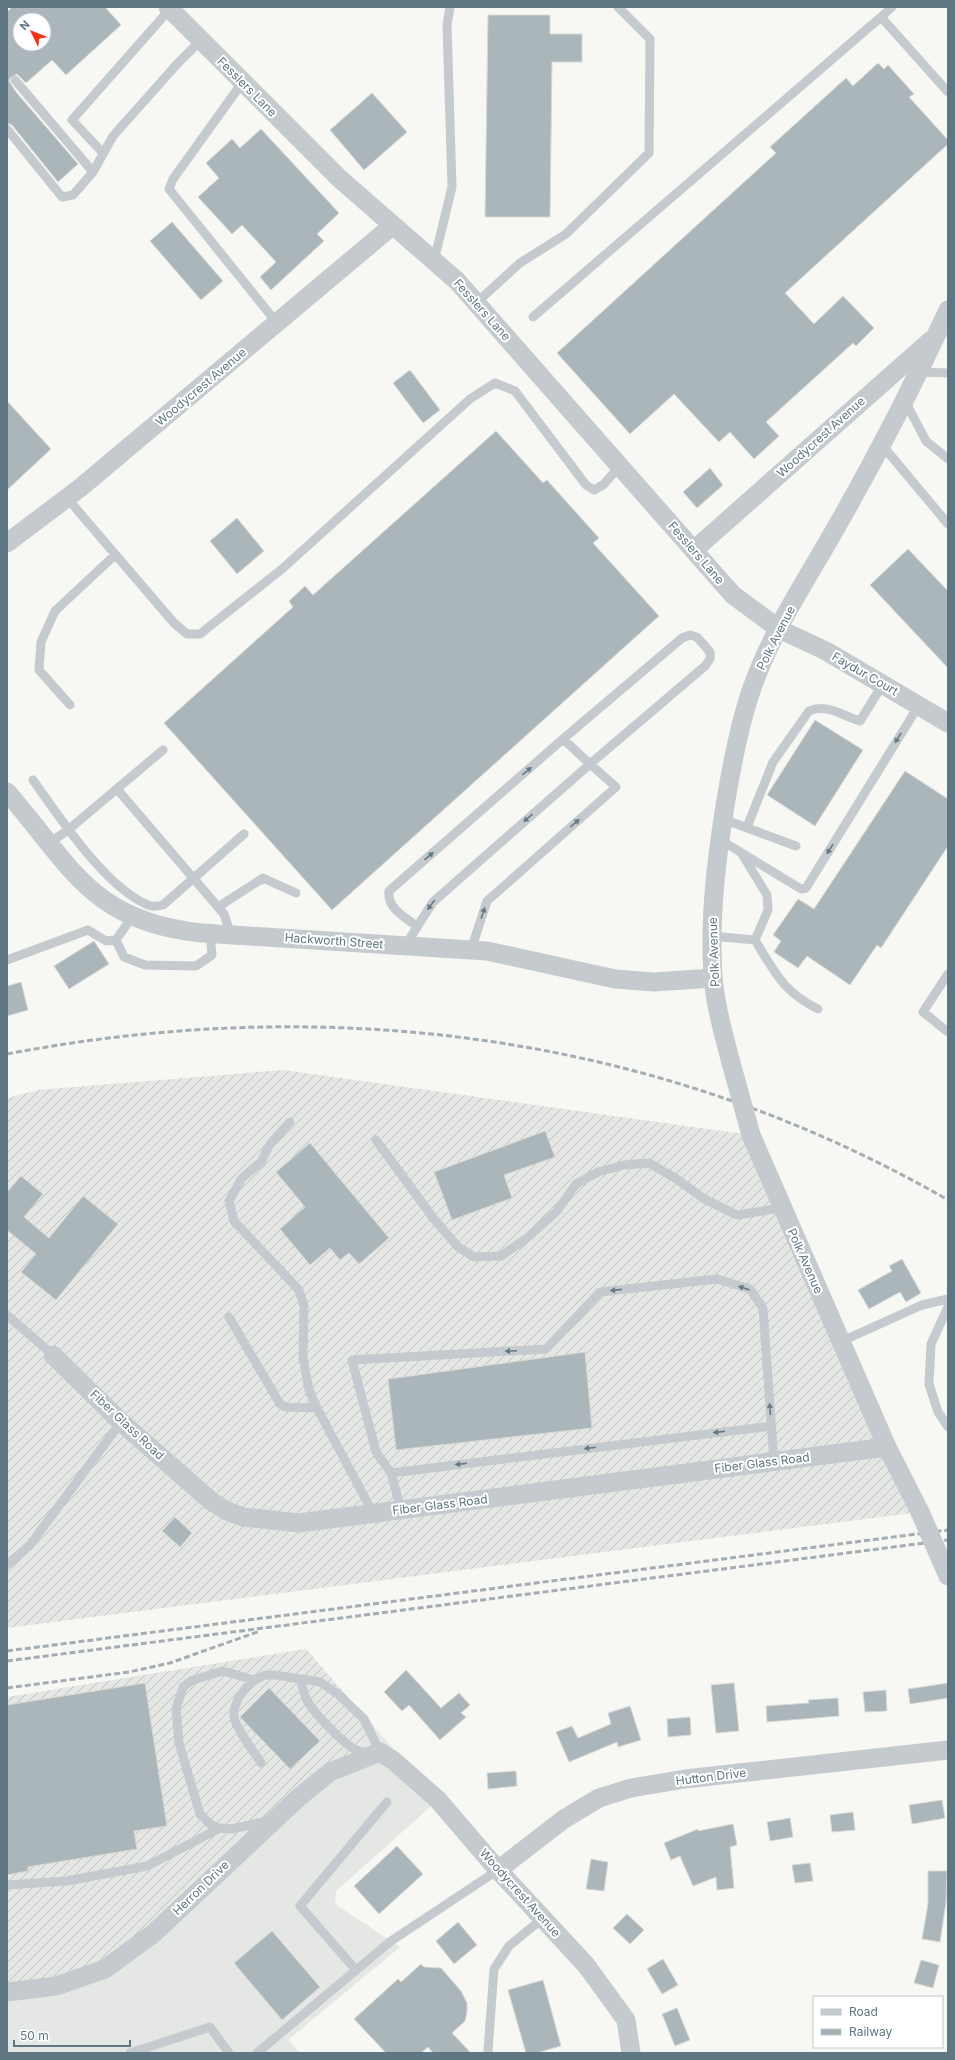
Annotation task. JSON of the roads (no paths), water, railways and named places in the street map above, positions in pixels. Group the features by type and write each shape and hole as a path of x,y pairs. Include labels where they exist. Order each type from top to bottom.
{"street":[{"name":"Fesslers Lane","path":"169,8 200,41 340,179 392,226 457,281 733,595 779,629"},
{"name":"Woodycrest Avenue","path":"7,543 67,498 392,226"},
{"name":"Polk Avenue","path":"945,1568 920,1512 887,1447 781,1208 751,1135 730,1063 720,1021 713,978 711,936 719,839 734,754 752,688 779,629 882,445 942,330 948,310"},
{"name":"Woodycrest Avenue","path":"694,550 942,330"},
{"name":"Faydur Court","path":"779,629 826,651 919,705 948,724"},
{"name":"Hackworth Street","path":"7,792 77,878 91,891 106,903 132,917 158,927 210,934 487,951 615,979 654,982 713,978"},
{"name":"Fiber Glass Road","path":"53,1355 121,1422 211,1501 227,1511 243,1517 299,1523 887,1447"},
{"name":"Hutton Drive","path":"498,1870 564,1819 599,1798 631,1788 685,1779 948,1750"},
{"name":"Woodycrest Avenue","path":"380,1752 394,1761 438,1800 498,1870 586,1965 626,2020 631,2053"},
{"name":"Herron Drive","path":"7,1992 56,1986 105,1969 154,1933 298,1798 330,1772 380,1752"}],"lane":[{"path":"434,261 452,187 447,25 450,7"},
{"path":"476,303 520,263 566,234 649,153 650,39 618,7"},
{"path":"533,317 892,7"},
{"path":"103,153 72,120 169,8"},
{"path":"881,17 948,92"},
{"path":"7,129 62,197 73,195 93,172 114,136 178,63 200,41"},
{"path":"15,80 93,172"},
{"path":"242,83 172,179 169,189 277,323"},
{"path":"919,372 948,373"},
{"path":"67,498 174,623 187,634 200,634 282,569 470,399 495,383 515,392 586,485 594,490 603,485 620,466"},
{"path":"905,401 926,441 948,459"},
{"path":"882,445 948,524"},
{"path":"70,706 39,670 41,642 55,611 115,555"},
{"path":"405,946 433,902 590,764 705,666 710,659 710,652 697,637 690,635 682,638 388,891 388,898 396,912 417,926"},
{"path":"747,827 773,762 808,711 815,708 824,708 860,721 883,684"},
{"path":"719,839 801,889 806,888 919,705"},
{"path":"471,950 487,901 616,786 563,739"},
{"path":"49,843 68,830 163,750"},
{"path":"33,780 68,830 93,859 122,888 149,906 163,905 244,834"},
{"path":"117,789 224,914 231,935"},
{"path":"723,819 796,846"},
{"path":"741,853 767,895 768,910 755,940"},
{"path":"218,907 263,878 296,893"},
{"path":"116,940 132,917"},
{"path":"7,960 88,930 106,940 116,940"},
{"path":"116,940 124,957 145,965 196,966 212,955 210,934"},
{"path":"711,936 755,940"},
{"path":"755,940 781,982 794,996 818,1009"},
{"path":"948,974 923,1012 948,1032"},
{"path":"290,1122 270,1144 261,1162 242,1178 229,1201 234,1221 299,1290 304,1306 303,1358 309,1390 316,1408 373,1513"},
{"path":"376,1140 458,1247 474,1257 501,1256 527,1238 557,1211 576,1184 598,1172 624,1165 649,1163 675,1178 706,1200 737,1215 781,1208"},
{"path":"401,1510 391,1473 376,1452 352,1360 546,1349 600,1292 717,1279 750,1289 763,1308 774,1462"},
{"path":"840,1342 922,1305 948,1299"},
{"path":"948,1307 931,1344 929,1384 938,1412 948,1427"},
{"path":"7,1315 53,1355"},
{"path":"230,1318 280,1404 285,1407 316,1408"},
{"path":"7,1565 30,1545 121,1422"},
{"path":"391,1473 772,1426"},
{"path":"254,1680 224,1671 193,1680 183,1687 176,1709 179,1743 200,1814 211,1825 220,1828 232,1828 275,1820"},
{"path":"261,1764 235,1721 234,1713 239,1697 254,1680 268,1675 301,1679 320,1682 338,1694 364,1719 380,1752 358,1751 342,1739 319,1717 308,1703 303,1692 301,1679"},
{"path":"356,1970 300,1906 387,1802"},
{"path":"7,1886 66,1881 146,1866 220,1828"},
{"path":"257,2053 391,1941 498,1870"},
{"path":"488,2051 494,1969 509,1946 543,1918"},
{"path":"130,2053 210,2027 229,2053"}],"railway":[{"path":"7,1054 129,1036 250,1027 371,1029 491,1042 609,1065 725,1098 838,1144 948,1200"},
{"path":"7,1651 948,1530"},
{"path":"7,1661 948,1540"},
{"path":"7,1688 129,1672 170,1663 260,1631"}]}
